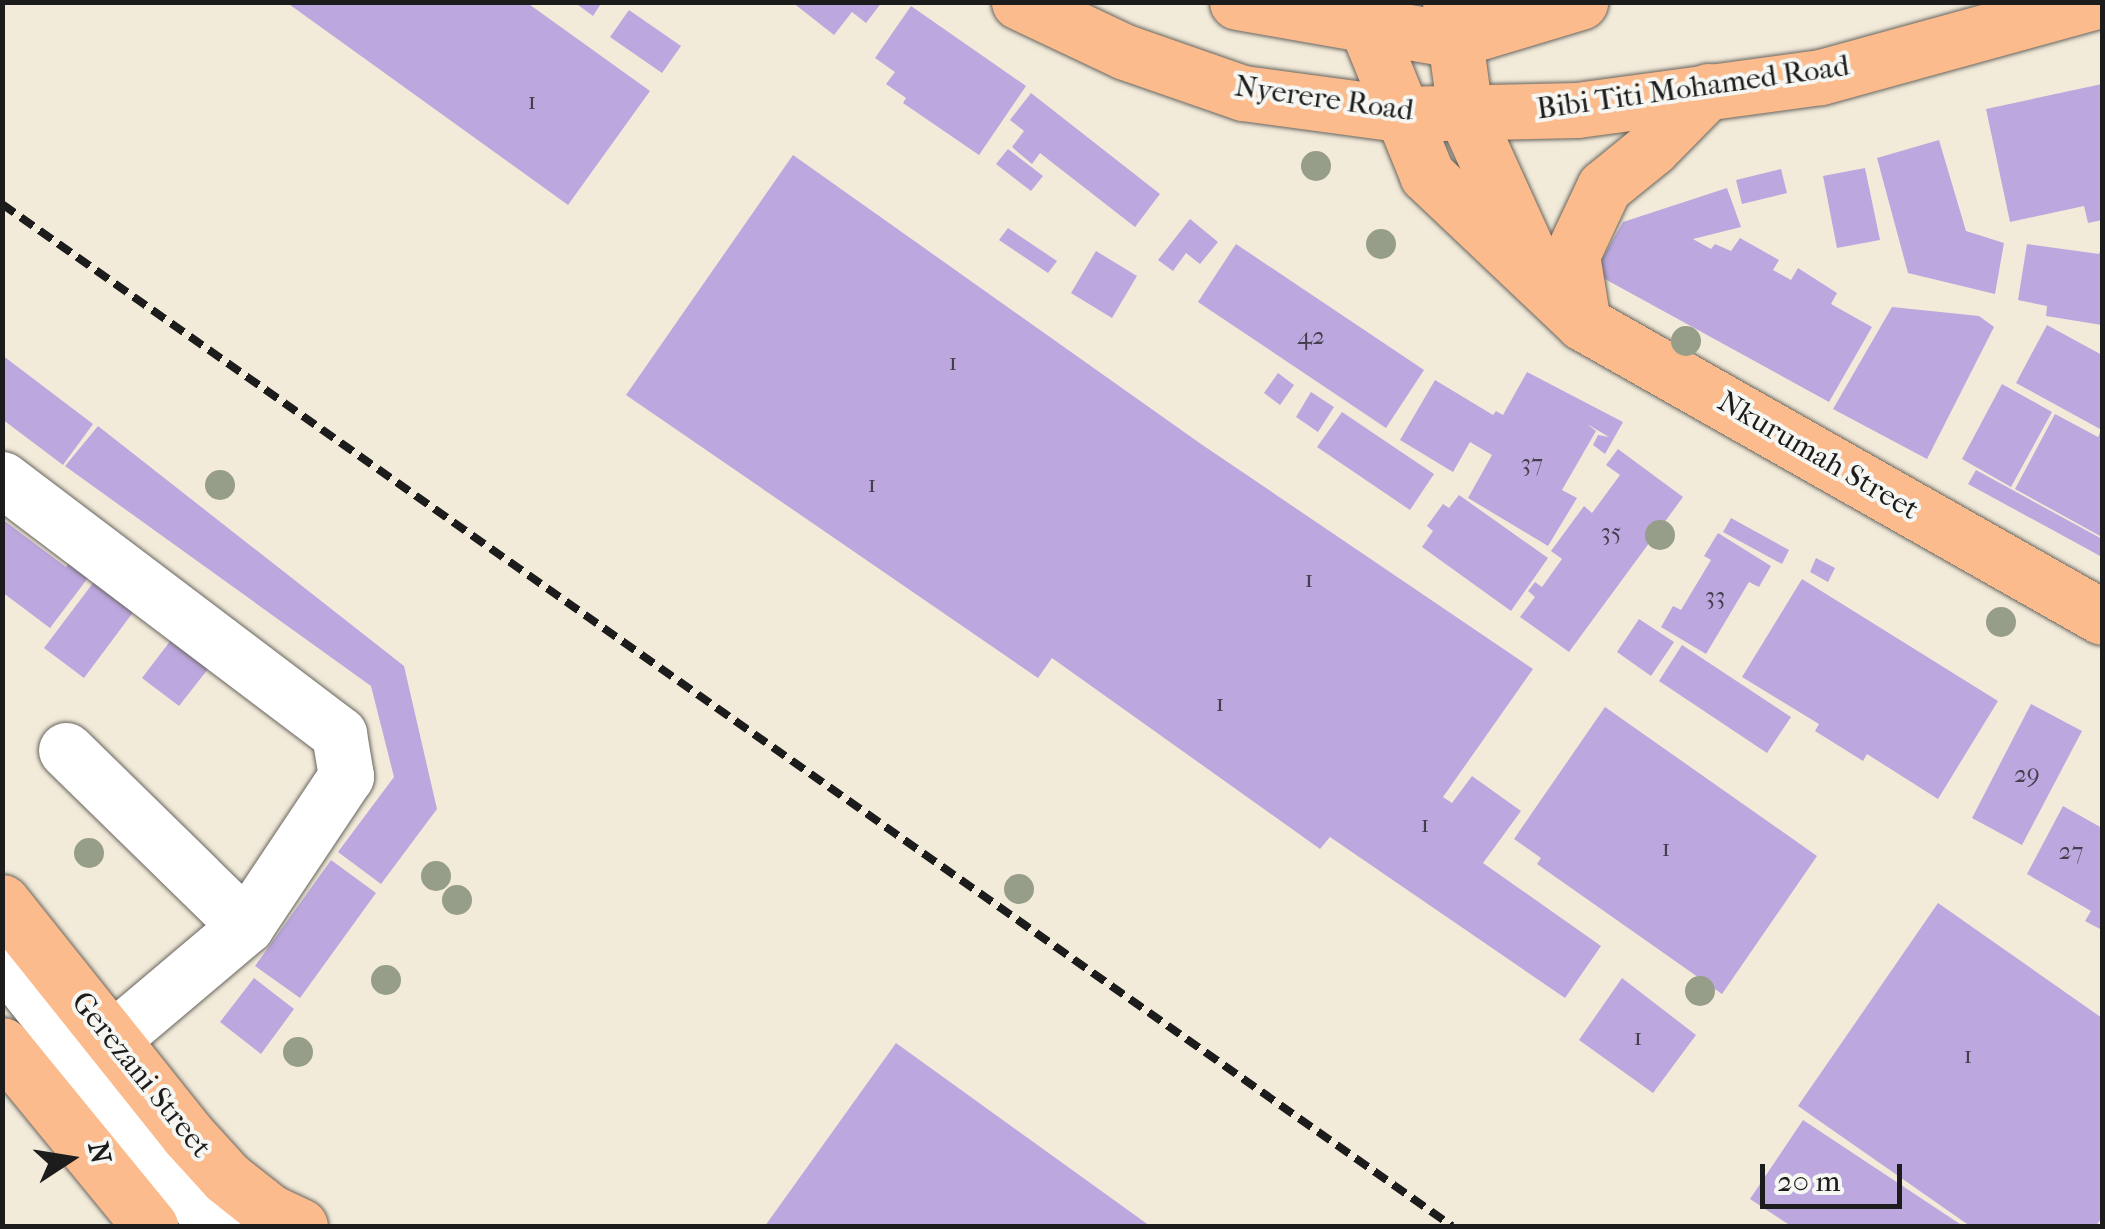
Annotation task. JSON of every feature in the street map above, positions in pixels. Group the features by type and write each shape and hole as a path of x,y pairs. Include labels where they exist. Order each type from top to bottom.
{"main road":[{"name":"Nyerere Road","path":"1019,2 1125,52 1244,93 1399,114 1465,113"},
{"path":"1237,2 1452,21 1580,2"},
{"name":"Bibi Titi Mohamed Road","path":"1465,113 1577,110 1821,77 2093,2"},
{"name":"Nkurumah Street","path":"1366,15 1399,114 1427,175 1582,323 2102,617"},
{"name":"Nkurumah Street","path":"1452,21 1465,113 1543,284"},
{"path":"1582,323 1572,255 1604,186 1652,148 1708,91"},
{"name":"Gerezani Street","path":"2,902 227,1178 270,1212 300,1226"},
{"path":"2,1045 150,1226"}],"lane":[{"path":"2,479 339,734 346,776 246,926 112,1040"},
{"path":"66,750 246,926"},
{"path":"2,957 216,1226"},
{"path":"182,1182 234,1226"}],"building":[{"path":"286,2 526,2 650,91 568,205"},
{"path":"574,2 602,2 593,16"},
{"path":"792,2 882,2 866,23 852,12 834,35"},
{"path":"911,6 1026,86 979,155 903,103 906,98 886,84 895,72 875,58"},
{"path":"629,10 681,46 662,73 610,37"},
{"path":"2102,84 2102,220 2088,223 2084,206 2010,222 1986,109"},
{"path":"1031,93 1160,194 1135,227 1040,153 1032,164 1012,147 1024,131 1010,120"},
{"path":"1939,140 1966,231 2004,243 1995,294 1908,273 1877,158"},
{"path":"1008,149 1043,176 1031,191 996,164"},
{"path":"793,155 1201,444 1533,669 1443,797 1452,803 1472,776 1521,811 1483,863 1601,946 1565,998 1330,837 1320,849 1052,658 1038,678 626,395"},
{"path":"1865,168 1880,240 1837,248 1823,176"},
{"path":"1781,169 1787,193 1742,204 1736,180"},
{"path":"1727,188 1741,227 1693,239 1711,249 1715,244 1731,251 1740,238 1779,260 1773,270 1791,280 1798,268 1837,293 1831,304 1872,327 1829,402 1594,273 1623,222"},
{"path":"1190,219 1218,242 1200,264 1186,253 1173,271 1158,260"},
{"path":"1008,228 1057,261 1048,273 999,240"},
{"path":"1236,244 1424,370 1386,428 1198,302"},
{"path":"2027,244 2099,254 2102,244 2102,325 2046,316 2047,306 2018,300"},
{"path":"1096,251 1137,276 1112,318 1071,293"},
{"path":"1892,307 1979,316 1994,327 1927,459 1833,409"},
{"path":"2047,325 2102,355 2100,429 2016,383"},
{"path":"2,355 93,424 63,465 2,419"},
{"path":"1527,372 1623,422 1605,454 1593,445 1598,435 1609,437 1587,424 1596,431 1562,490 1577,498 1548,546 1468,498 1492,455 1470,442 1453,472 1400,440 1435,380 1493,415 1496,411 1503,415"},
{"path":"1278,373 1294,385 1280,405 1264,393"},
{"path":"2002,384 2052,412 2011,487 1962,459"},
{"path":"1311,392 1334,407 1318,432 1296,417"},
{"path":"1342,412 1434,474 1410,510 1317,447"},
{"path":"2055,414 2098,437 2102,428 2102,537 2015,489"},
{"path":"98,426 404,666 437,809 381,884 338,852 394,777 371,686 65,466"},
{"path":"1618,449 1683,497 1569,652 1520,617 1535,597 1528,591 1535,582 1542,587 1562,559 1551,551 1584,506 1592,513 1620,475 1606,465"},
{"path":"1976,470 2102,539 2102,557 1968,484"},
{"path":"1459,495 1548,558 1511,611 1422,547 1433,531 1427,526 1443,504 1449,508"},
{"path":"1731,518 1789,550 1782,564 1723,532"},
{"path":"2,519 66,567 78,552 97,566 50,628 2,592"},
{"path":"1718,533 1771,566 1759,587 1749,582 1706,654 1661,627 1673,606 1681,610 1711,560 1704,556"},
{"path":"1816,558 1835,568 1828,582 1810,572"},
{"path":"99,575 143,599 84,678 44,648"},
{"path":"1802,579 1998,701 1938,799 1867,754 1863,761 1815,731 1819,724 1742,677"},
{"path":"1639,619 1674,642 1651,676 1617,652"},
{"path":"171,640 208,669 179,706 142,678"},
{"path":"1682,645 1791,717 1767,753 1659,681"},
{"path":"2031,704 2082,731 2022,845 1972,818"},
{"path":"1605,707 1817,856 1722,994 1537,864 1541,858 1514,839"},
{"path":"2063,806 2102,828 2102,930 2085,921 2091,911 2027,874"},
{"path":"331,860 376,893 300,998 255,966"},
{"path":"1938,903 2102,1018 2102,1217 2096,1226 1970,1226 1798,1106"},
{"path":"254,978 294,1009 261,1054 220,1022"},
{"path":"1622,978 1696,1035 1653,1093 1579,1040"},
{"path":"896,1043 1150,1226 765,1226"},
{"path":"1803,1120 1960,1224 1791,1226 1750,1199"}],"railway":[{"path":"2,204 1452,1226"}]}
